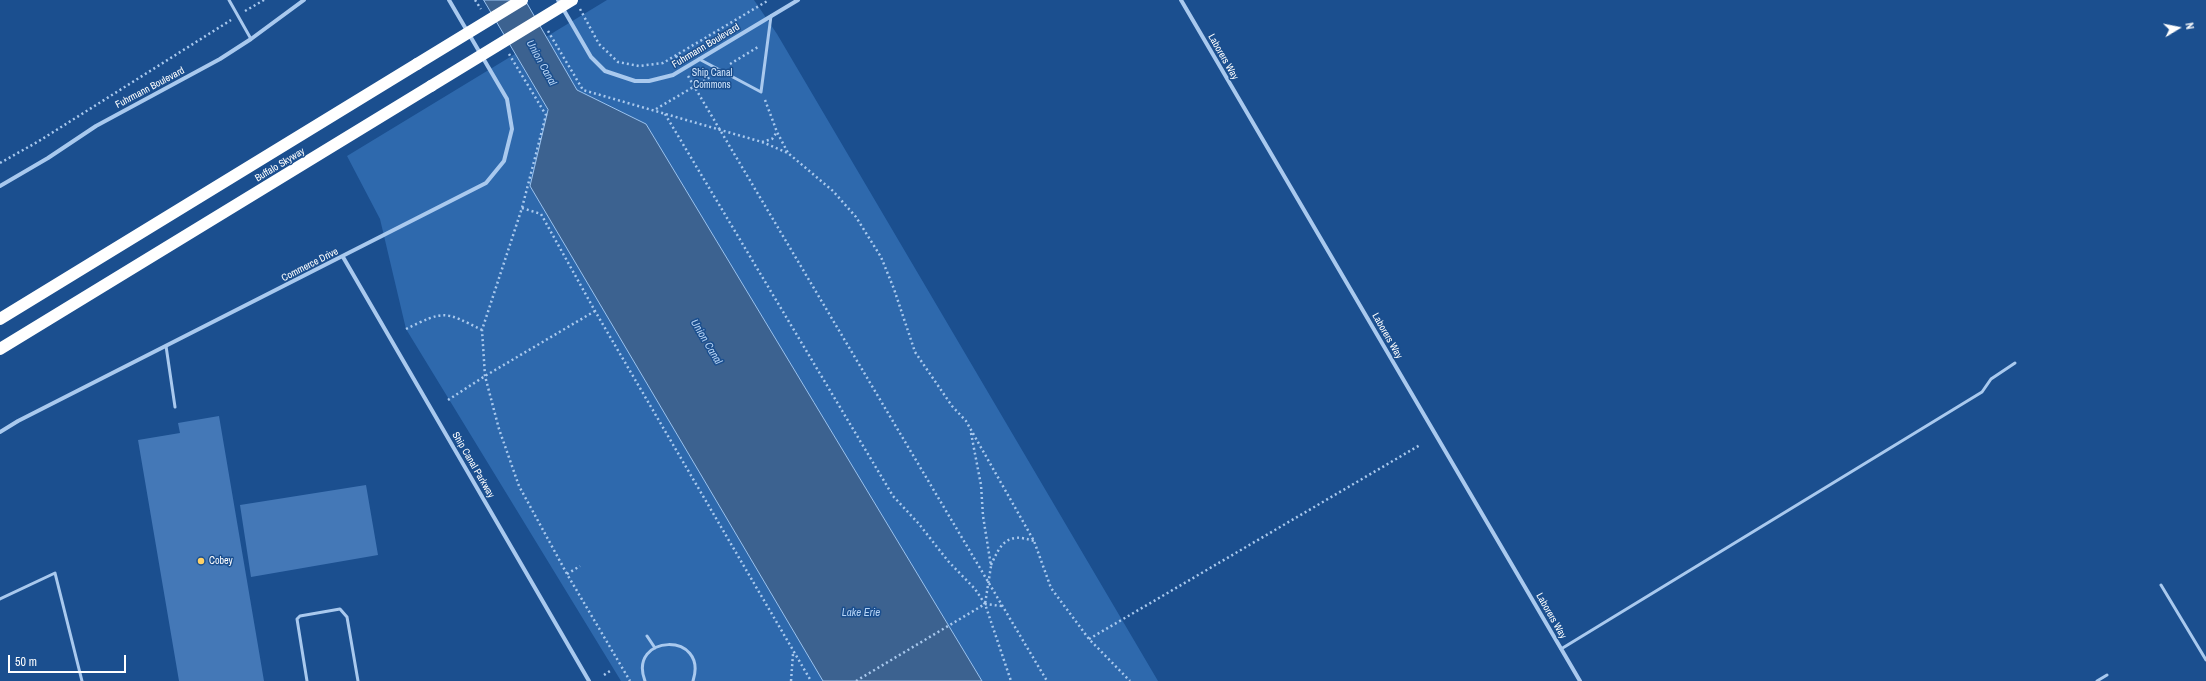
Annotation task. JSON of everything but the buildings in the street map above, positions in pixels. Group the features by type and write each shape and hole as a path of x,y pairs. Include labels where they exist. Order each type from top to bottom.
{"highway":[{"name":"Buffalo Skyway","path":"0,319 522,0"},
{"name":"Buffalo Skyway","path":"0,349 431,86 575,3"},
{"path":"0,313 51,288"}],"street":[{"name":"Fuhrmann Boulevard","path":"0,186 48,158 96,126 220,59 251,39 304,0"},
{"name":"Commerce Drive","path":"0,432 18,421 486,183 504,161 512,129 507,100 449,0"},
{"name":"Fuhrmann Boulevard","path":"558,0 590,57 605,71 635,81 649,81 673,75 798,0"},
{"name":"Laborers Way","path":"1181,0 1580,681"},
{"name":"Ship Canal Parkway","path":"343,257 589,681"}],"lane":[{"path":"229,0 251,39"},
{"path":"699,59 761,92 771,16"},
{"path":"166,346 175,407"},
{"path":"1561,649 1982,392 1991,379 2015,363"},
{"path":"0,600 55,573 82,681"},
{"path":"2161,585 2206,660"},
{"path":"307,681 297,619 300,616 340,609 348,617 358,681"},
{"path":"647,636 654,648"},
{"path":"645,681 642,668 644,660 654,648 671,643 686,650 695,664 693,681"},
{"path":"2097,681 2107,675"}],"path":[{"path":"0,163 39,141 264,0"},
{"path":"476,0 484,14"},
{"path":"575,3 599,44 618,62 639,66 663,64 769,0"},
{"path":"545,26 583,90 665,114 717,127 762,142 788,153 833,191 856,217 881,257 894,289 915,352 952,406 966,421 1034,541 1051,588 1089,639 1130,681"},
{"path":"505,47 546,115 522,208 482,330 485,376 499,429 519,486 567,574 630,681"},
{"path":"676,56 679,60"},
{"path":"690,80 1047,681"},
{"path":"765,100 777,132 788,153"},
{"path":"665,114 893,496 919,524 948,561 975,589 985,604 1011,681"},
{"path":"762,142 772,139 777,132"},
{"path":"522,208 540,214 793,653 811,681"},
{"path":"448,400 485,376 595,311"},
{"path":"406,329 434,315 453,315 482,330"},
{"path":"971,430 981,485 983,516 991,566 985,604"},
{"path":"1089,639 1420,445"},
{"path":"991,566 1001,544 1007,540 1022,537 1034,541"},
{"path":"567,574 580,566"},
{"path":"856,681 985,604 1002,606"},
{"path":"791,681 793,653"},
{"path":"604,675 610,671"}],"green space":[{"name":"Ship Canal Commons","path":"607,0 754,0 777,34 1158,681 982,681 646,124 577,90 546,37"},
{"path":"515,54 548,110 530,186 823,681 621,681 406,329 380,219 347,156"}],"water":[{"name":"Lake Erie","path":"484,0 525,0 577,90 646,124 982,681 823,681 530,186 548,110"}],"place":[{"name":"Cobey","path":"201,561"}],"water label":[{"name":"Union Canal","path":"541,63"},
{"name":"Union Canal","path":"706,342"}]}
